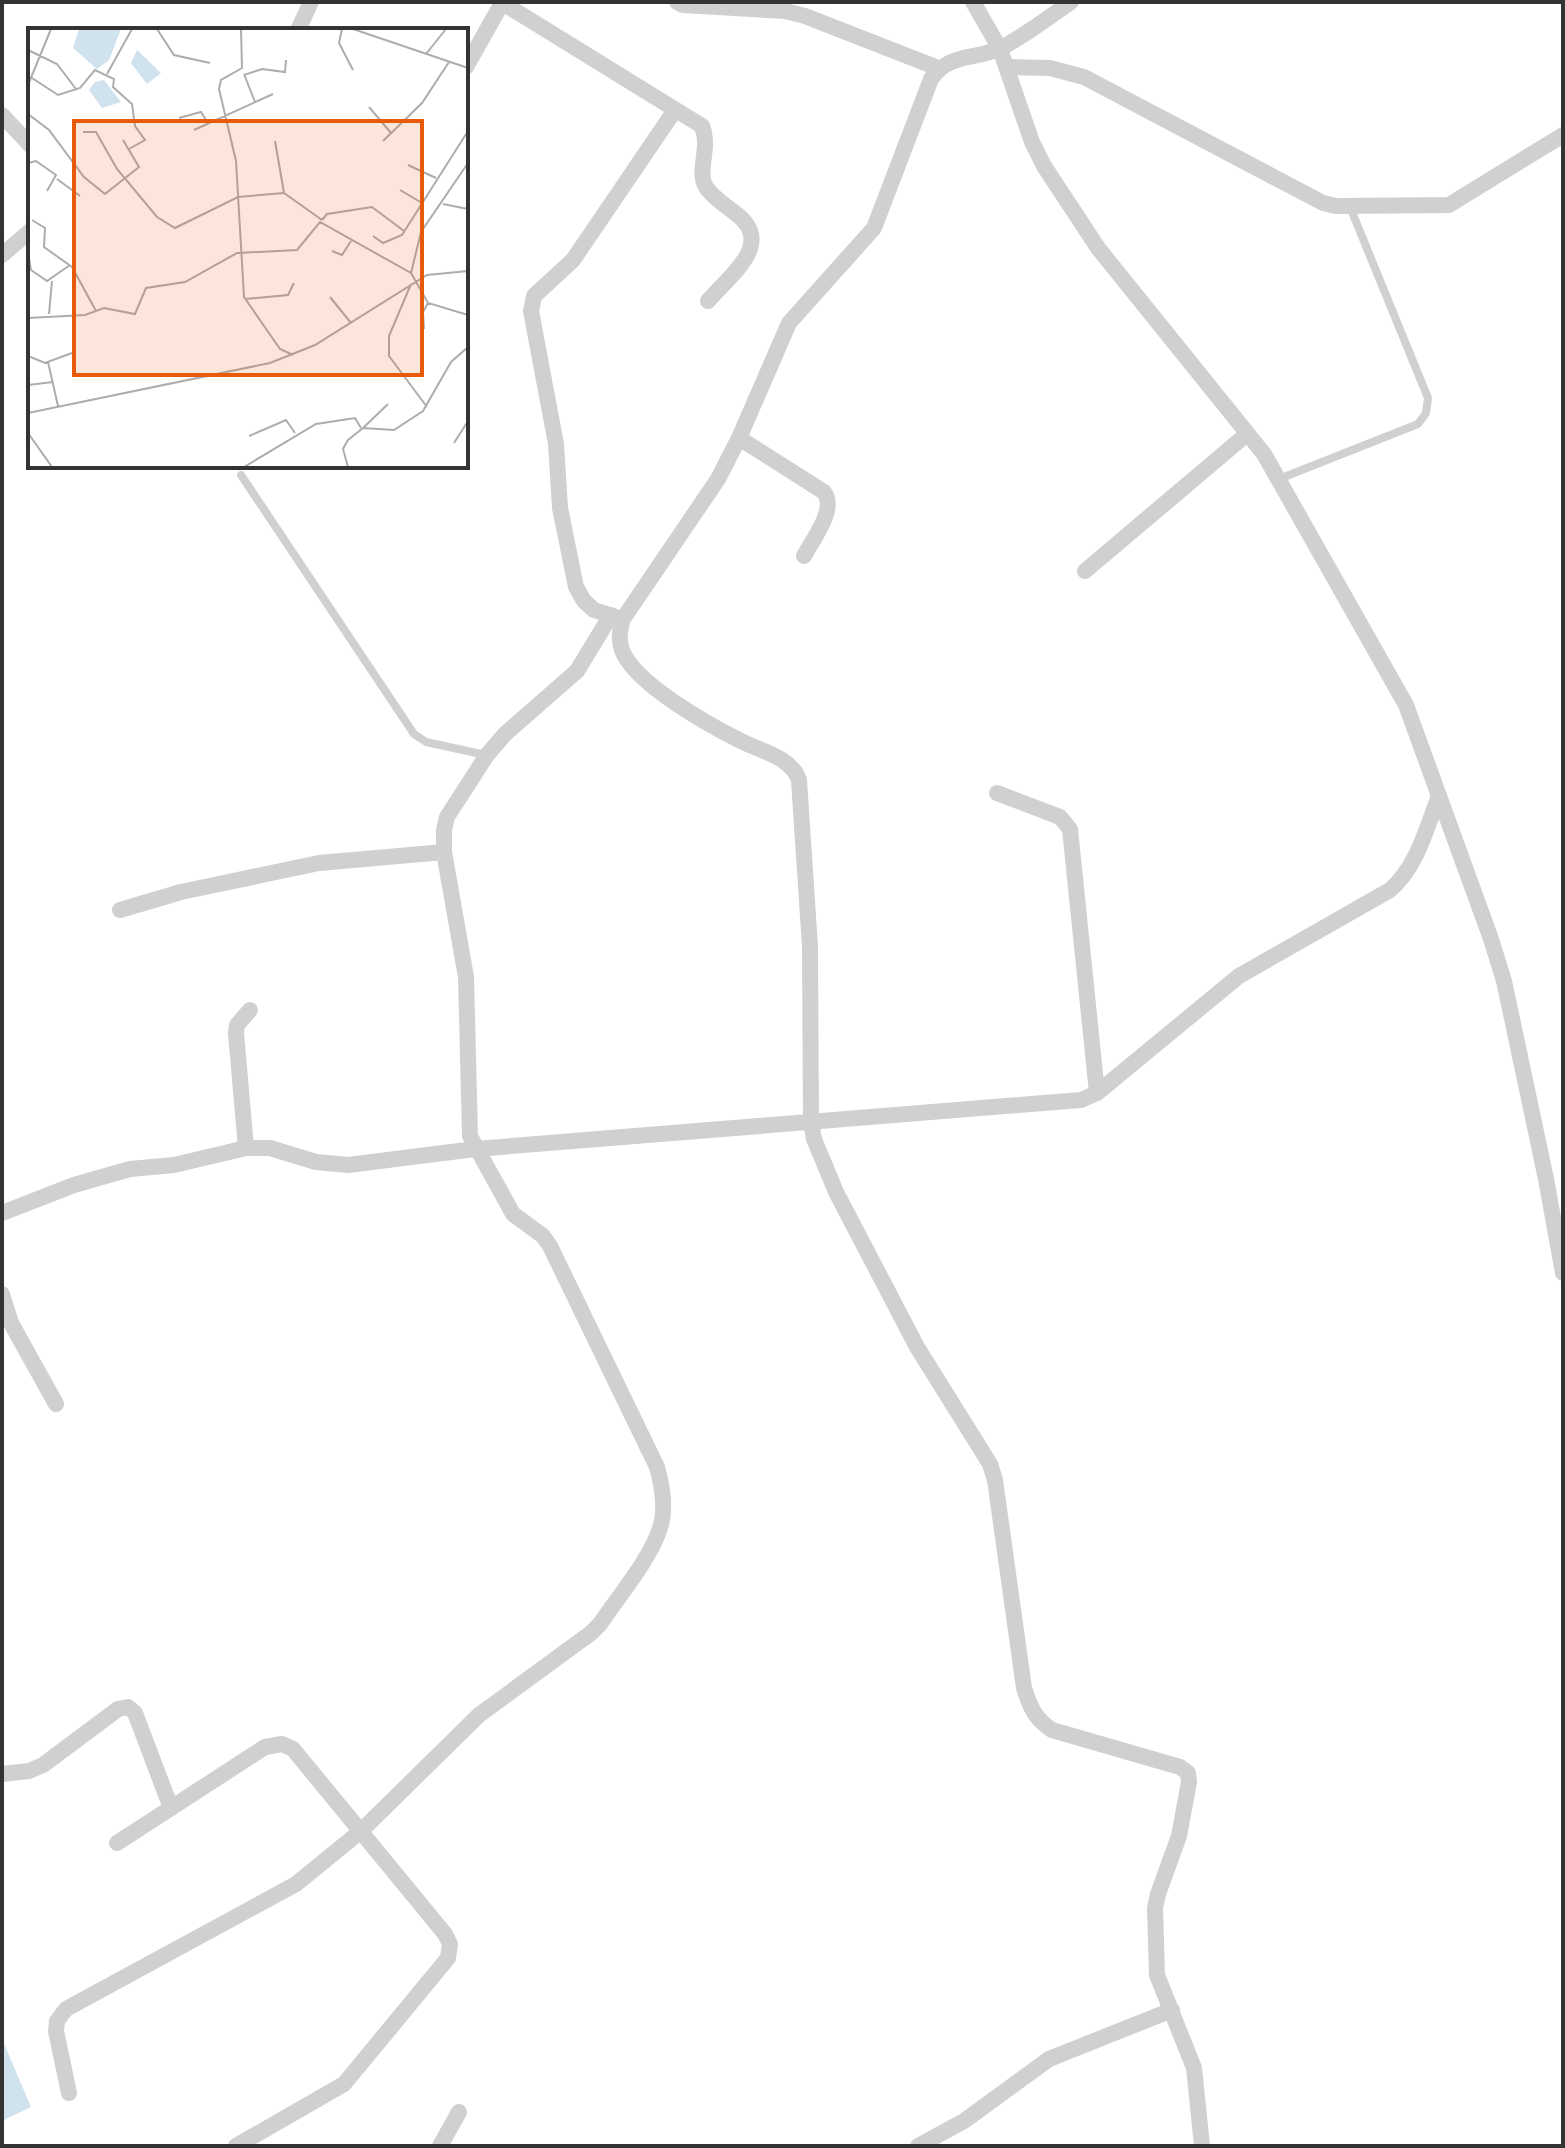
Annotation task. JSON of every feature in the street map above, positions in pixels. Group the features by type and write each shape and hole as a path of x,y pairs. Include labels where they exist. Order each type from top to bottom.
{"street":[{"path":"299,28 311,2"},
{"path":"468,63 502,2 702,126 707,140 702,173 706,187 750,226 753,239 751,251 708,301"},
{"path":"677,2 683,5 795,13 938,68"},
{"path":"973,2 1000,49 1032,142 1079,222 1264,454 1406,705 1504,981 1563,1273"},
{"path":"69,2093 56,2031 57,2021 66,2009 281,1894 361,1831 479,1715 600,1624 655,1541 662,1525 662,1483 657,1467 550,1246 543,1236 513,1214 475,1149 468,1124 466,977 444,852 447,817 487,755 505,734 577,671 718,479 789,323 874,228 931,79 938,68 946,62 1000,49 1071,2"},
{"path":"1007,67 1050,68 1084,77 1323,203 1350,207 1449,205 1563,135"},
{"path":"617,617 594,610 576,587 560,508 556,444 531,311 534,296 573,260 675,110"},
{"path":"2,115 28,143"},
{"path":"2,255 28,233"},
{"path":"1085,571 1247,434"},
{"path":"739,438 824,492 828,498 828,509 804,556"},
{"path":"617,617 623,653 657,691 739,741 789,763 796,770 810,947 811,1122 814,1139 851,1220 917,1347 990,1464 1029,1705 1039,1721 1052,1730 1180,1767 1188,1773 1179,1836 1155,1908 1157,1975 1194,2068 1202,2146"},
{"path":"997,793 1060,817 1070,829 1097,1093"},
{"path":"2,1213 74,1185 130,1169 174,1165 246,1148 270,1148 316,1162 348,1165 475,1149 1081,1100 1097,1093 1239,976 1390,890 1403,879 1439,796"},
{"path":"120,910 181,892 319,863 444,852"},
{"path":"246,1148 236,1033 237,1025 250,1010"},
{"path":"2,1294 7,1324 56,1404"},
{"path":"2,1774 29,1771 43,1765 118,1709 128,1707 135,1713 171,1808"},
{"path":"117,1843 265,1747 282,1744 293,1749 450,1944 448,1958 344,2084 236,2146"},
{"path":"918,2146 964,2121 1049,2059 1172,2010"},
{"path":"440,2146 459,2112"}],"lane":[{"path":"1278,480 1418,424 1426,413 1428,398 1350,207"},
{"path":"241,475 414,734 426,742 487,755"}],"water":[{"path":"2,2039 31,2107 2,2121"}]}
